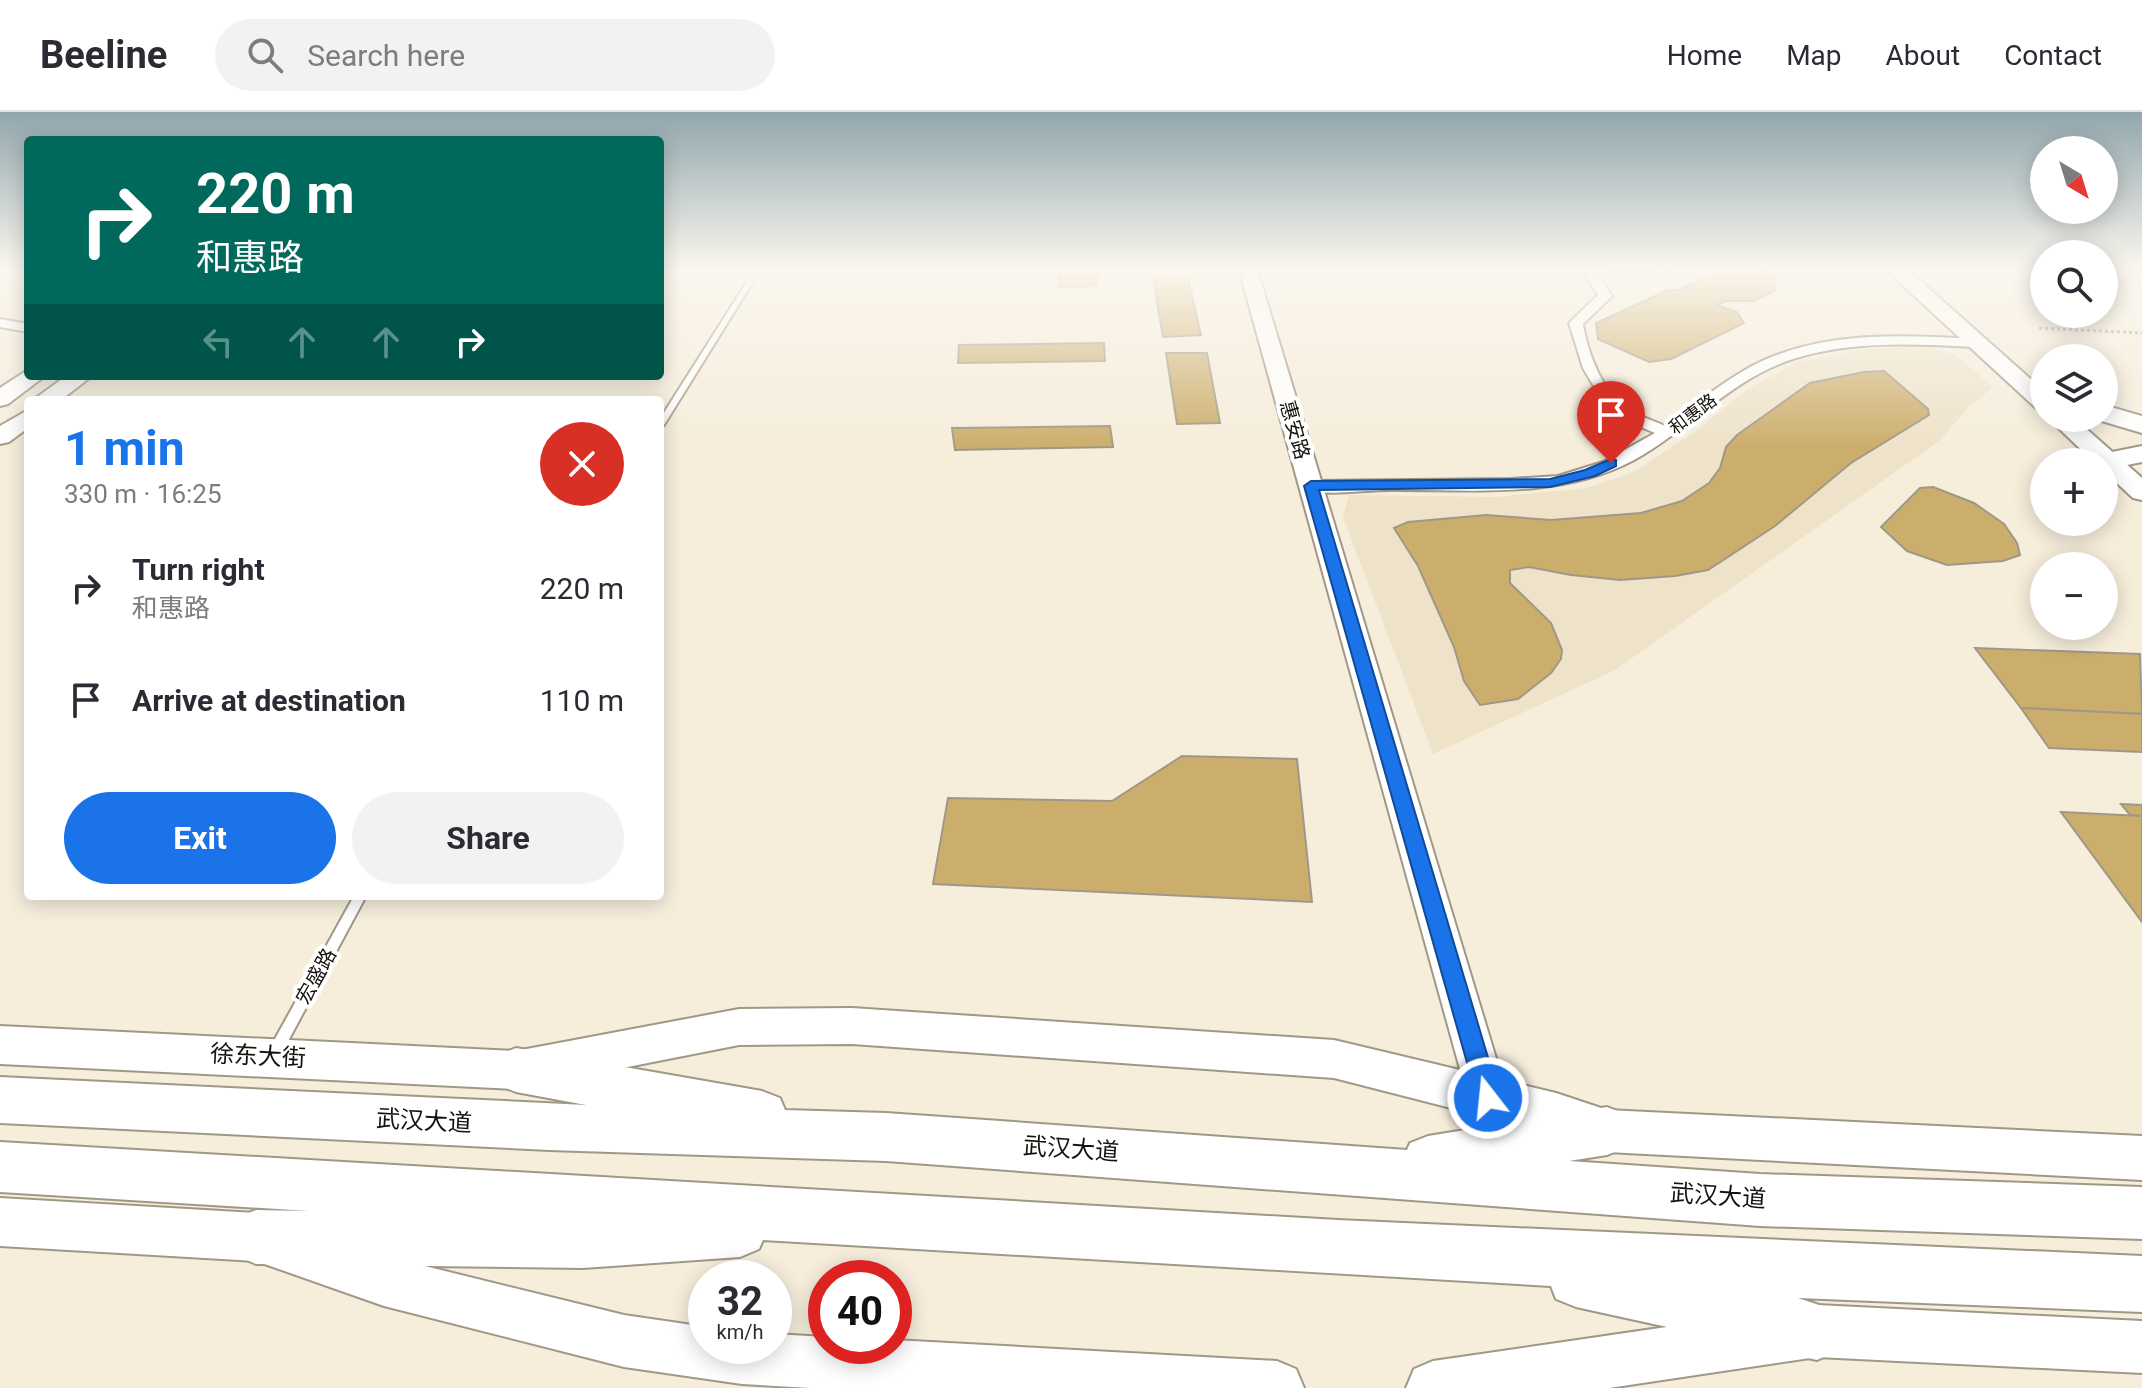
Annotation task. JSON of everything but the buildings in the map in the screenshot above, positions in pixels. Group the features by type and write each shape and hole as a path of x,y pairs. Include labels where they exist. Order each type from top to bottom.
{"highway":[{"path":"2118,417 2142,425"},
{"path":"516,1070 886,1137"},
{"name":"武汉大道","path":"0,1100 549,1127 886,1137 1760,1200 2142,1213"},
{"path":"1369,1170 1607,1131"},
{"path":"0,1167 527,1197 846,1220 1792,1273 2142,1284"},
{"path":"256,1237 583,1241 678,1236 846,1220"},
{"path":"1460,1254 1817,1331"}],"main road":[{"path":"1961,329 2030,390"},
{"path":"1988,329 2030,366"},
{"path":"0,392 24,379"},
{"path":"0,399 25,380"},
{"path":"52,396 78,380"},
{"path":"57,396 79,380"},
{"path":"0,430 24,416"},
{"path":"0,437 24,417"},
{"path":"2084,432 2130,459"},
{"path":"2102,432 2130,459 2142,492"},
{"name":"徐东大街","path":"0,1045 516,1070 739,1027 852,1026 1334,1059 1607,1131 2142,1158"},
{"path":"0,1222 256,1237 384,1281 639,1344 742,1358 1277,1388"},
{"path":"1433,1388 1572,1378 1817,1331 2142,1347"}],"street":[{"name":"惠安路","path":"1265,329 1488,1098"},
{"path":"1576,329 1576,338 1606,398 1618,410 1669,433"},
{"name":"和惠路","path":"1311,486 1550,483 1590,473 1653,444 1731,385 1790,354 1834,345 1903,339 1977,343"}],"lane":[{"path":"664,419 721,329"},
{"name":"宏盛路","path":"272,1056 358,900"}],"path":[{"path":"2050,329 2142,333"}],"shaded area":[{"path":"1929,347 1955,355 1993,387 1968,408 1939,441 1615,670 1433,754 1343,517 1349,495 1496,497 1587,488 1634,472 1696,431 1746,390 1798,362 1870,348"}],"route":[{"path":"1488,1098 1311,486 1550,483 1590,473 1611,463"}]}
